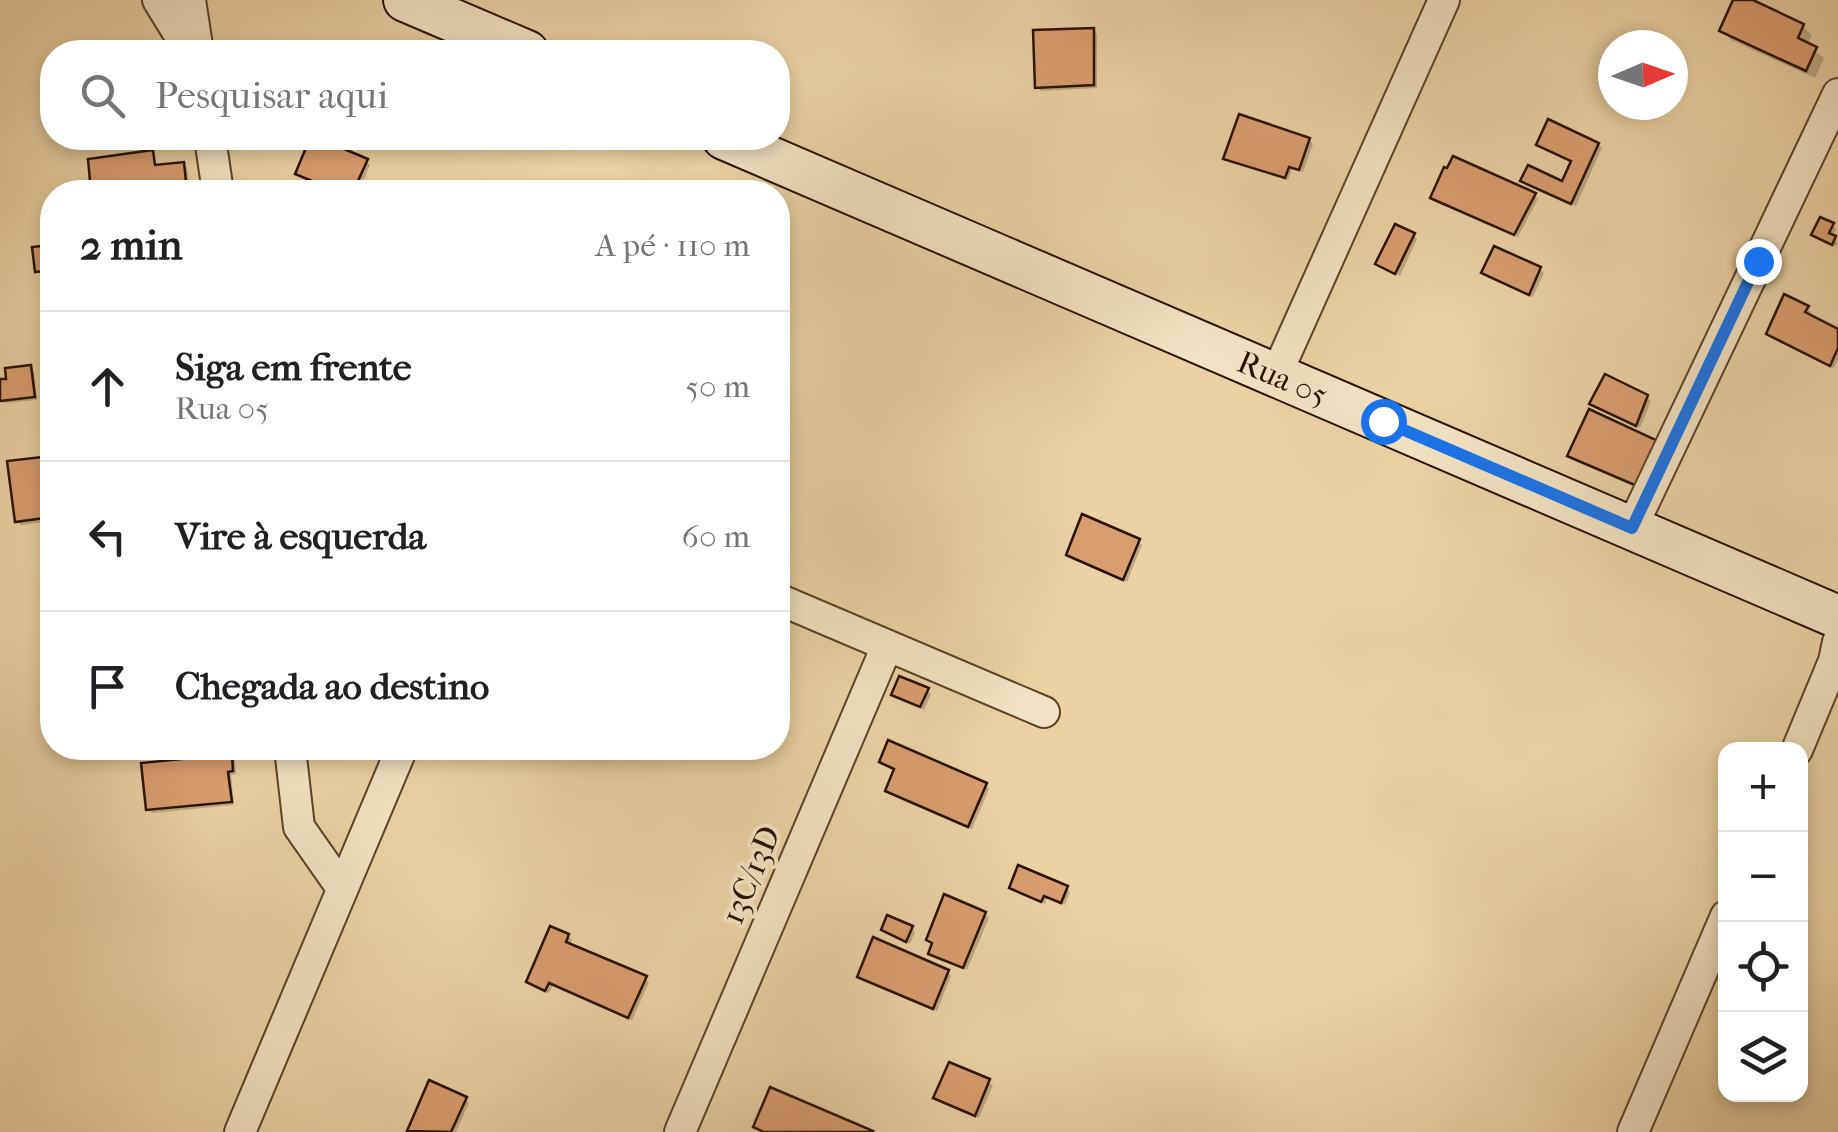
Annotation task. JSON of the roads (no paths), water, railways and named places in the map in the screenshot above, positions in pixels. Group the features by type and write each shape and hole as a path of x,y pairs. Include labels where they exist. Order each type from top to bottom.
{"street":[{"path":"158,0 183,40"},
{"path":"190,0 196,40"},
{"path":"405,0 499,40"},
{"path":"1276,375 1444,0"},
{"path":"1632,528 1838,94"},
{"path":"212,150 216,180"},
{"name":"Rua 05","path":"752,150 1838,618"},
{"path":"790,604 1044,712"},
{"path":"1799,742 1834,661 1838,642"},
{"name":"13C/13D","path":"680,1132 887,646"},
{"path":"291,760 299,827 341,887"},
{"path":"240,1132 397,760"},
{"path":"1634,1132 1723,922"}]}
